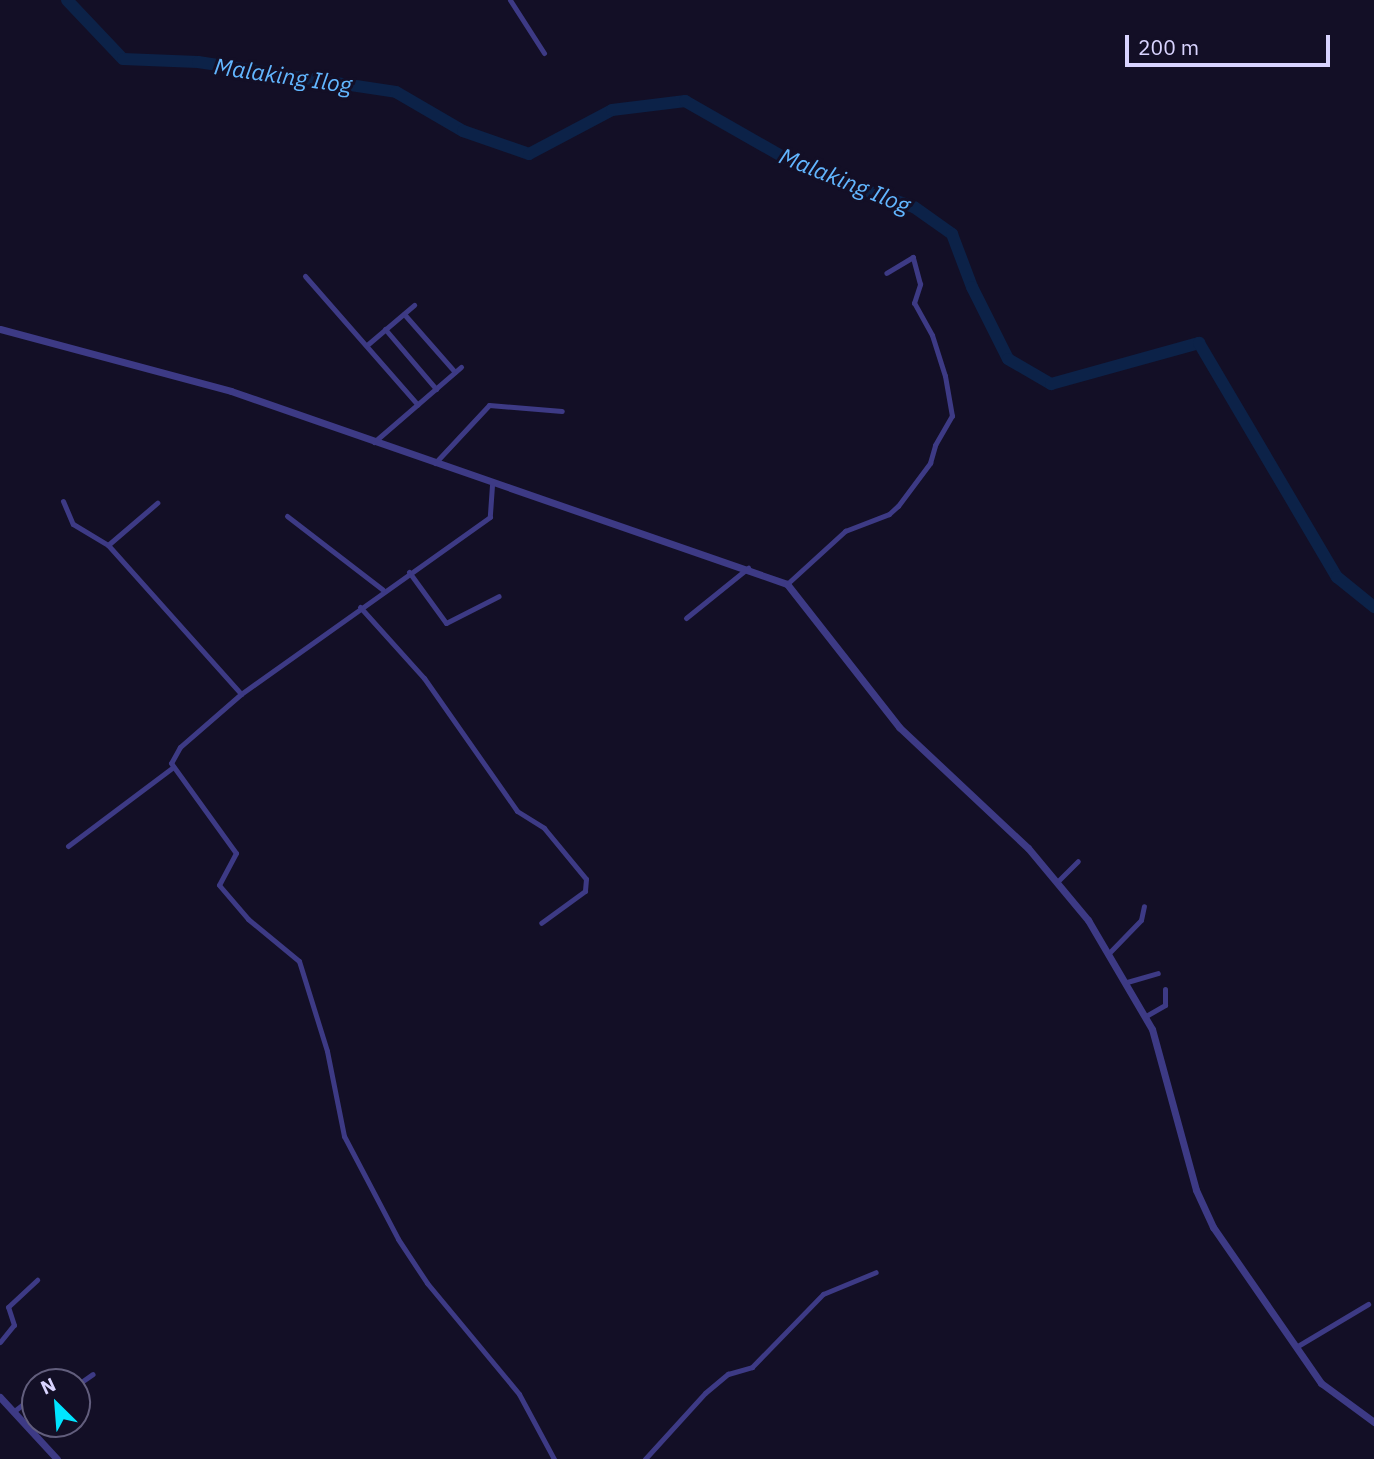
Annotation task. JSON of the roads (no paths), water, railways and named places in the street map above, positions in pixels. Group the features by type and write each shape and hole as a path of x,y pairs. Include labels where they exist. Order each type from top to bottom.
{"street":[{"path":"510,0 544,53"},
{"path":"787,584 845,531 889,514 898,506 930,463 934,445 952,416 942,366 914,303 920,284 914,257 886,273"},
{"path":"305,276 418,405"},
{"path":"367,345 414,305"},
{"path":"404,314 455,372"},
{"path":"0,329 231,391 492,485 748,568 787,584 899,727 1058,881 1110,953 1146,1016 1161,1051 1202,1207 1321,1384 1374,1422"},
{"path":"385,329 436,389"},
{"path":"374,443 461,367"},
{"path":"435,463 489,405 562,411"},
{"path":"68,846 172,768 180,747 241,694 383,590 491,517 492,485"},
{"path":"63,501 79,529 108,545 241,694"},
{"path":"108,545 157,503"},
{"path":"287,516 383,590"},
{"path":"687,618 748,568"},
{"path":"409,572 446,622 499,596"},
{"path":"360,607 424,678 517,811 544,828 586,879 585,891 541,923"},
{"path":"172,768 236,853 219,885 248,919 299,961 327,1051 344,1136 398,1239 427,1283 519,1394 554,1459"},
{"path":"1058,881 1078,862"},
{"path":"1110,953 1141,920 1144,906"},
{"path":"1127,982 1158,973"},
{"path":"1146,1016 1165,1005 1165,989"},
{"path":"645,1459 705,1393 728,1374 752,1367 825,1292 876,1272"},
{"path":"0,1342 14,1325 8,1307 37,1280"},
{"path":"1296,1347 1368,1304"},
{"path":"0,1397 51,1457"},
{"path":"13,1412 21,1406"}],"waterway":[{"name":"Malaking Ilog","path":"67,0 123,59 198,62 396,92 463,131 529,154 612,110 685,101 804,169 914,207 952,234 972,287 1008,359 1051,384 1199,343 1337,577 1374,607"}]}
